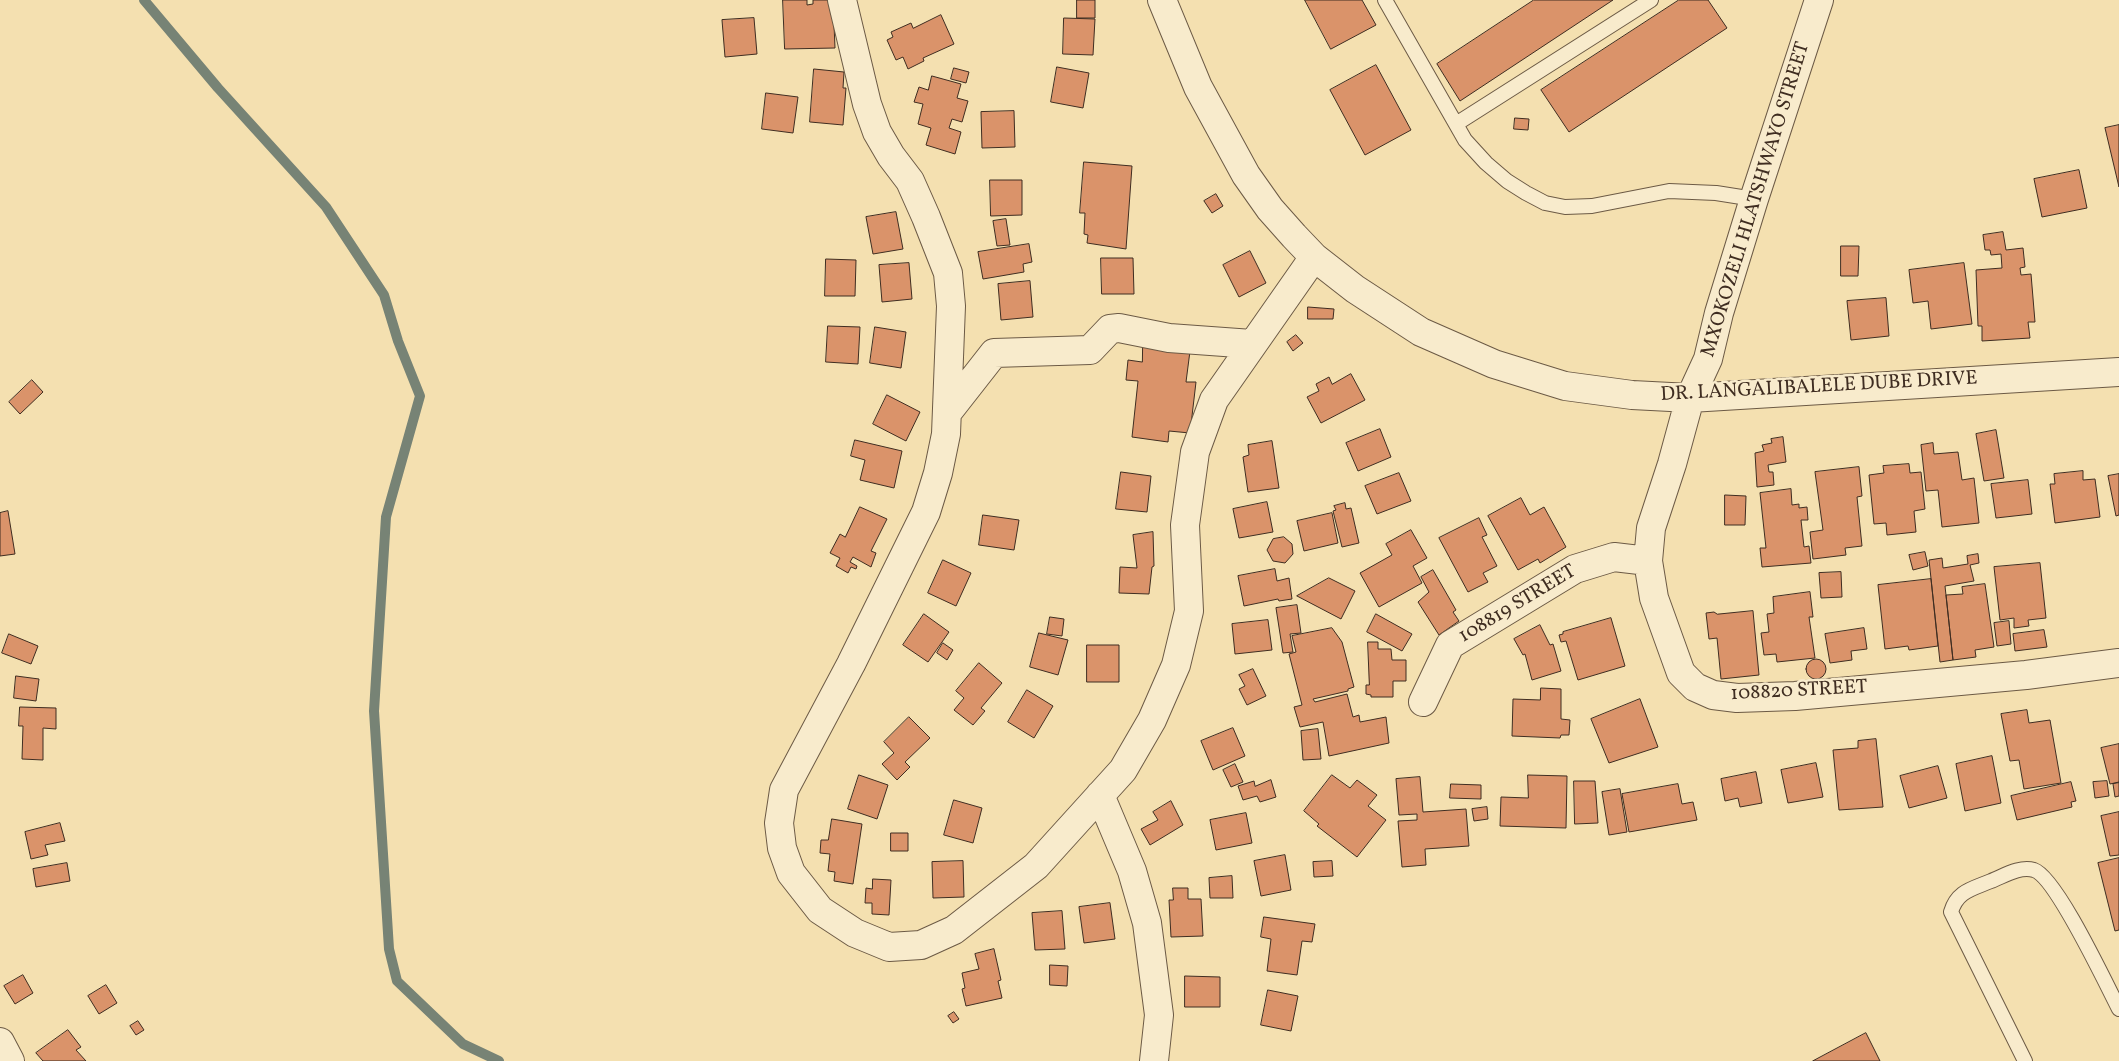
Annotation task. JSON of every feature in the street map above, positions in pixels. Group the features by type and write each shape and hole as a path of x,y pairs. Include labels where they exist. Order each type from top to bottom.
{"street":[{"path":"842,0 867,104 877,132 910,181 926,217 948,273 952,306 946,434 938,473 926,512 851,664 784,790 779,823 782,848 792,873 820,910 855,933 890,947 921,945 954,930 1036,866 1123,770 1152,720 1176,665 1190,611 1185,525 1195,452 1214,400 1314,257"},
{"name":"DR. LANGALIBALELE DUBE DRIVE","path":"1162,0 1198,87 1246,175 1270,209 1314,257 1355,289 1421,332 1494,364 1565,386 1632,395 1690,398 2119,372"},
{"name":"MXOKOZELI HLATSHWAYO STREET","path":"1690,398 1708,359 1719,313 1754,199 1819,0"},
{"path":"947,413 994,352 1090,350 1110,329 1120,328 1169,338 1252,344"},
{"name":"108820 STREET","path":"1690,398 1672,464 1651,528 1648,561 1654,598 1681,673 1695,687 1713,695 1737,698 1795,696 2026,675 2119,663"},
{"name":"108819 STREET","path":"1423,702 1450,645 1574,569 1614,557 1648,561"},
{"path":"1100,795 1132,871 1147,923 1159,1015 1154,1061"},
{"path":"0,1042 10,1061"}],"lane":[{"path":"1386,0 1465,140 1507,182 1545,203 1565,207 1592,206 1669,191 1716,193 1754,199"},
{"path":"1456,124 1651,0"},
{"path":"2025,1061 1951,912 1954,900 1964,892 2022,869 2036,870 2057,892 2119,1009"}],"building":[{"path":"783,0 807,0 807,5 813,4 813,0 833,0 835,48 785,49"},
{"path":"1077,0 1095,0 1095,18 1077,18"},
{"path":"1305,0 1362,0 1376,25 1331,49"},
{"path":"1534,0 1613,0 1460,101 1437,64"},
{"path":"1679,0 1708,0 1727,28 1569,132 1541,90"},
{"path":"941,15 954,44 923,58 924,61 908,69 903,57 896,60 887,40 893,37 891,32 911,23 913,28"},
{"path":"754,18 757,54 725,57 722,20"},
{"path":"1064,18 1095,19 1093,55 1063,54"},
{"path":"1376,65 1411,130 1365,155 1330,90"},
{"path":"1057,67 1089,73 1083,108 1051,102"},
{"path":"954,68 969,72 966,83 951,79"},
{"path":"814,69 844,72 843,88 846,88 843,125 810,122"},
{"path":"932,76 961,84 957,98 968,101 962,122 952,119 949,128 961,132 955,154 926,145 931,128 918,124 923,104 914,102 919,87 928,90"},
{"path":"766,93 798,97 793,133 762,129"},
{"path":"1014,111 1015,147 982,148 981,112"},
{"path":"1515,118 1529,119 1528,130 1514,129"},
{"path":"2119,125 2119,187 2105,128"},
{"path":"1084,162 1132,166 1126,249 1087,243 1088,235 1084,234 1085,213 1080,213"},
{"path":"2079,170 2087,208 2042,217 2034,179"},
{"path":"990,180 1022,180 1022,215 991,216"},
{"path":"1216,194 1223,206 1212,213 1204,201"},
{"path":"896,212 903,249 873,254 866,217"},
{"path":"1006,219 1010,245 997,246 993,221"},
{"path":"2003,232 2006,250 2023,248 2025,267 2020,268 2021,275 2031,274 2035,322 2028,322 2030,338 1982,341 1982,326 1978,326 1976,270 2002,268 2001,254 1991,255 1990,250 1985,250 1983,235"},
{"path":"1029,244 1032,262 1023,264 1024,272 983,279 978,252"},
{"path":"1841,246 1859,246 1858,276 1841,276"},
{"path":"1250,251 1266,283 1239,297 1223,265"},
{"path":"1101,258 1133,258 1134,294 1102,294"},
{"path":"826,259 856,260 855,296 825,296"},
{"path":"909,263 912,299 882,302 879,265"},
{"path":"1964,263 1972,324 1931,329 1928,301 1913,303 1909,270"},
{"path":"1030,281 1033,317 1001,320 998,284"},
{"path":"1886,298 1889,336 1851,340 1847,301"},
{"path":"1308,307 1334,309 1333,319 1308,319"},
{"path":"828,326 860,327 858,364 826,362"},
{"path":"875,327 906,332 901,368 870,363"},
{"path":"1296,335 1303,343 1293,351 1287,342"},
{"path":"1143,346 1190,351 1186,382 1196,382 1190,433 1169,431 1168,442 1132,437 1138,381 1126,380 1128,360 1142,362"},
{"path":"1351,374 1365,400 1321,423 1307,397 1319,391 1316,384 1329,377 1332,384"},
{"path":"32,380 43,392 20,414 9,402"},
{"path":"887,395 920,412 906,441 873,424"},
{"path":"1380,429 1391,457 1358,471 1346,443"},
{"path":"1996,430 2004,478 1984,481 1976,434"},
{"path":"1783,437 1786,462 1768,465 1769,472 1773,472 1774,485 1757,487 1755,453 1764,451 1762,445 1772,443 1771,439"},
{"path":"855,440 902,451 894,488 860,480 865,460 851,456"},
{"path":"1272,441 1279,488 1248,492 1243,457 1249,455 1248,445"},
{"path":"1933,443 1934,454 1958,452 1962,480 1974,478 1979,523 1942,527 1938,490 1926,491 1921,445"},
{"path":"1909,464 1910,473 1921,472 1925,509 1914,511 1916,532 1887,535 1886,523 1874,524 1869,475 1884,473 1883,466"},
{"path":"1859,467 1862,496 1857,497 1862,546 1845,548 1846,555 1813,559 1810,532 1823,530 1815,472"},
{"path":"2083,471 2083,480 2095,479 2100,517 2055,523 2050,484 2055,484 2054,474"},
{"path":"1121,472 1151,476 1147,512 1116,509"},
{"path":"1399,473 1411,501 1377,514 1365,486"},
{"path":"2119,474 2119,515 2116,516 2108,476"},
{"path":"2028,480 2032,514 1996,518 1991,484"},
{"path":"1791,489 1792,505 1799,504 1799,508 1807,507 1808,520 1801,520 1804,547 1809,546 1811,563 1762,567 1760,548 1766,548 1760,493"},
{"path":"1725,495 1746,496 1745,525 1725,525"},
{"path":"1521,498 1530,515 1544,507 1566,547 1540,563 1538,559 1518,570 1488,516"},
{"path":"1267,502 1273,532 1239,538 1233,509"},
{"path":"1345,503 1346,509 1351,508 1359,543 1342,547 1333,511 1336,510 1334,506"},
{"path":"860,507 887,519 871,551 876,553 871,567 853,557 850,562 857,566 856,569 851,567 848,573 836,566 840,558 830,553 840,534 845,537"},
{"path":"8,511 15,554 0,556 0,513"},
{"path":"1332,513 1338,543 1304,551 1297,521"},
{"path":"983,515 1019,520 1014,550 979,545"},
{"path":"1479,518 1487,535 1482,537 1497,566 1483,573 1488,582 1468,592 1439,538"},
{"path":"1411,530 1427,558 1413,566 1422,583 1379,607 1360,573 1392,555 1386,544"},
{"path":"1153,532 1154,566 1152,567 1149,594 1119,593 1120,567 1137,568 1133,535"},
{"path":"1284,537 1292,544 1293,554 1285,563 1273,561 1267,550 1273,539"},
{"path":"1925,552 1928,566 1913,570 1909,555"},
{"path":"1978,554 1979,563 1970,565 1974,581 1945,586 1953,660 1940,662 1929,560 1942,558 1943,568 1968,564 1967,556"},
{"path":"943,560 971,573 956,606 928,593"},
{"path":"2040,563 2046,618 2028,620 2029,626 2014,628 2014,618 2000,620 1994,567"},
{"path":"1275,569 1277,581 1289,578 1292,599 1279,601 1278,599 1244,606 1238,576"},
{"path":"1433,570 1456,610 1453,612 1459,621 1439,635 1418,602 1429,592 1421,577"},
{"path":"1841,572 1842,597 1821,598 1819,573"},
{"path":"1329,578 1355,591 1341,619 1297,596"},
{"path":"1931,579 1938,646 1909,650 1908,646 1885,649 1878,585"},
{"path":"1985,584 1994,647 1975,650 1976,657 1953,660 1946,595 1963,594 1962,587"},
{"path":"1810,592 1813,617 1809,617 1815,658 1777,662 1776,654 1764,655 1761,633 1769,632 1767,614 1774,613 1773,597"},
{"path":"1297,605 1301,633 1290,634 1293,652 1283,653 1276,608"},
{"path":"1753,611 1759,675 1721,679 1717,638 1709,639 1706,613"},
{"path":"924,614 949,632 928,662 903,645"},
{"path":"1376,614 1412,634 1402,651 1367,632"},
{"path":"1050,617 1064,619 1062,636 1047,634"},
{"path":"1611,618 1625,666 1578,680 1566,641 1561,642 1559,635 1563,634 1563,632"},
{"path":"1268,620 1272,650 1235,654 1232,624"},
{"path":"2009,621 2011,644 1997,646 1994,623"},
{"path":"1540,625 1550,645 1553,644 1561,671 1532,680 1525,654 1523,655 1514,639"},
{"path":"1332,628 1342,642 1354,687 1348,689 1348,691 1313,699 1315,702 1347,694 1353,717 1359,715 1360,722 1386,717 1389,743 1329,756 1323,722 1300,727 1294,707 1302,705 1289,654 1296,652 1292,636"},
{"path":"1864,628 1867,649 1851,651 1852,660 1830,663 1825,634"},
{"path":"2044,630 2047,647 2015,651 2013,634"},
{"path":"1039,633 1068,640 1058,675 1030,667"},
{"path":"9,634 38,646 31,664 2,653"},
{"path":"1368,642 1378,642 1378,649 1391,649 1392,660 1406,660 1406,681 1393,681 1393,697 1371,697 1371,695 1366,694 1366,685 1369,685"},
{"path":"943,643 953,650 947,660 937,653"},
{"path":"1087,645 1119,645 1119,682 1087,682"},
{"path":"1816,659 1823,662 1826,669 1823,676 1816,679 1809,676 1806,669 1809,662"},
{"path":"979,663 1002,683 981,708 985,711 973,725 954,710 964,698 956,691"},
{"path":"1253,669 1266,696 1247,705 1239,689 1245,686 1239,675"},
{"path":"16,676 39,679 36,701 14,698"},
{"path":"1541,688 1561,689 1561,719 1570,720 1569,735 1561,735 1560,738 1512,736 1513,699 1540,700"},
{"path":"1027,690 1053,706 1034,738 1008,722"},
{"path":"1640,699 1658,747 1609,763 1591,719"},
{"path":"20,707 56,708 56,729 43,728 43,760 22,759 23,726 19,726"},
{"path":"2027,710 2029,723 2050,720 2061,783 2024,789 2019,760 2010,761 2001,714"},
{"path":"909,717 930,738 905,762 910,767 897,780 882,764 894,753 884,742"},
{"path":"1233,728 1245,756 1213,770 1201,741"},
{"path":"1318,729 1321,759 1303,760 1301,731"},
{"path":"1876,739 1883,807 1839,810 1833,750 1858,748 1858,741"},
{"path":"2119,744 2119,782 2110,784 2101,748"},
{"path":"1992,756 2001,803 1965,811 1956,764"},
{"path":"1816,763 1823,797 1788,803 1781,770"},
{"path":"1235,764 1243,782 1231,787 1223,770"},
{"path":"1938,766 1947,798 1909,808 1900,776"},
{"path":"1756,772 1762,803 1740,807 1738,798 1725,801 1721,779"},
{"path":"859,775 888,785 877,819 848,809"},
{"path":"1332,775 1350,788 1357,780 1377,795 1368,806 1386,820 1357,857 1317,826 1319,824 1304,811"},
{"path":"1528,775 1567,776 1566,828 1500,826 1501,797 1528,798"},
{"path":"1420,777 1423,812 1466,809 1469,846 1425,849 1426,865 1402,867 1398,821 1417,820 1417,814 1399,815 1396,779"},
{"path":"1271,780 1276,797 1260,802 1257,796 1243,800 1238,786 1254,781 1255,786"},
{"path":"1574,781 1595,781 1598,823 1575,824"},
{"path":"2107,781 2109,796 2095,798 2093,782"},
{"path":"2071,782 2076,801 2071,802 2072,807 2017,820 2011,796"},
{"path":"2119,783 2119,796 2115,797 2113,784"},
{"path":"1451,784 1481,785 1481,799 1450,798"},
{"path":"1678,784 1682,804 1693,802 1697,820 1629,832 1622,794"},
{"path":"1620,789 1627,832 1609,835 1602,792"},
{"path":"954,800 982,808 973,843 944,835"},
{"path":"1171,801 1183,825 1150,845 1141,829 1158,820 1153,812"},
{"path":"1487,807 1488,819 1474,821 1472,809"},
{"path":"2119,812 2119,855 2110,856 2101,816"},
{"path":"1246,813 1252,843 1216,850 1210,820"},
{"path":"832,819 862,824 853,884 834,881 835,872 828,871 830,854 820,853 821,840 828,840"},
{"path":"60,823 65,841 45,845 48,855 31,859 25,832"},
{"path":"891,833 908,833 908,851 891,851"},
{"path":"1285,855 1291,890 1261,896 1254,861"},
{"path":"2119,858 2119,930 2115,931 2098,863"},
{"path":"963,861 964,897 933,898 932,862"},
{"path":"1332,861 1333,876 1314,877 1313,862"},
{"path":"67,863 70,881 36,887 33,869"},
{"path":"1232,876 1233,898 1210,898 1209,878"},
{"path":"873,879 891,880 889,915 872,914 872,903 865,903 866,888 872,889"},
{"path":"1173,888 1188,888 1188,899 1201,899 1203,936 1171,937 1169,900 1173,900"},
{"path":"1110,903 1115,939 1084,943 1079,907"},
{"path":"1062,911 1065,949 1035,950 1032,913"},
{"path":"1264,917 1315,924 1312,942 1302,941 1297,975 1267,971 1271,939 1261,937"},
{"path":"994,949 1001,980 998,981 1002,998 966,1006 962,989 965,988 962,973 979,969 975,954"},
{"path":"1050,965 1068,966 1067,986 1050,985"},
{"path":"23,975 33,993 15,1004 4,986"},
{"path":"1185,976 1220,977 1220,1007 1185,1007"},
{"path":"106,985 117,1003 99,1014 88,996"},
{"path":"1268,990 1298,996 1291,1031 1261,1025"},
{"path":"954,1012 959,1019 953,1023 948,1016"},
{"path":"138,1021 144,1030 136,1035 130,1026"},
{"path":"68,1030 81,1047 76,1050 86,1061 43,1061 36,1053"},
{"path":"1866,1033 1880,1061 1813,1061"}],"waterway":[{"path":"144,0 218,88 326,207 384,295 398,341 420,396 386,517 374,711 389,949 397,981 463,1044 499,1061"}]}
